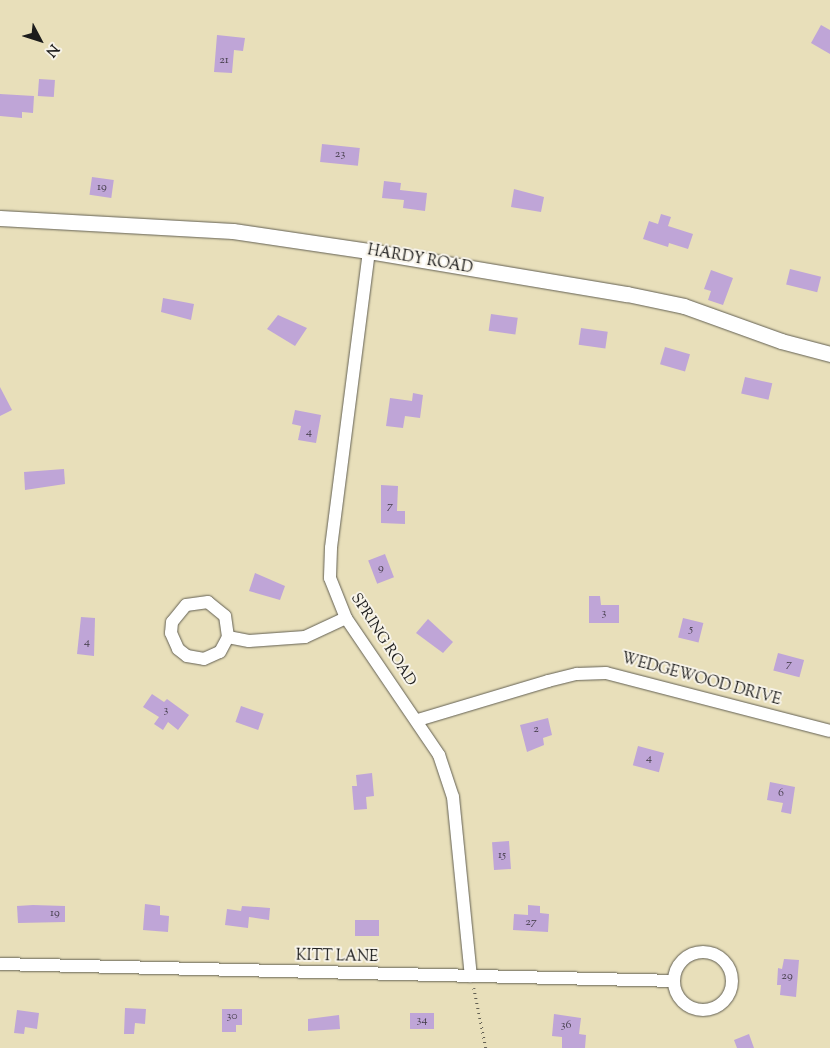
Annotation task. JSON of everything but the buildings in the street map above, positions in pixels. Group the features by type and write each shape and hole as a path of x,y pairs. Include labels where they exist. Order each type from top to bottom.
{"street":[{"name":"HARDY ROAD","path":"0,218 232,231 369,251 627,294 684,306 781,341 830,354"},
{"name":"SPRING ROAD","path":"369,251 330,562 334,593 346,618 418,720 440,755 453,797 471,976"},
{"path":"208,602 226,616 228,637 215,656 192,658 174,644 172,622 186,605 208,602"},
{"path":"228,637 249,641 304,637 346,618"},
{"name":"WEDGEWOOD DRIVE","path":"418,720 548,681 577,674 606,673 830,731"},
{"path":"706,951 724,959 733,976 729,995 715,1008 706,1010 687,1006 675,990 674,981 680,963 696,952 706,951"},
{"name":"KITT LANE","path":"0,964 674,981"}],"path":[{"path":"471,976 486,1048"}]}
